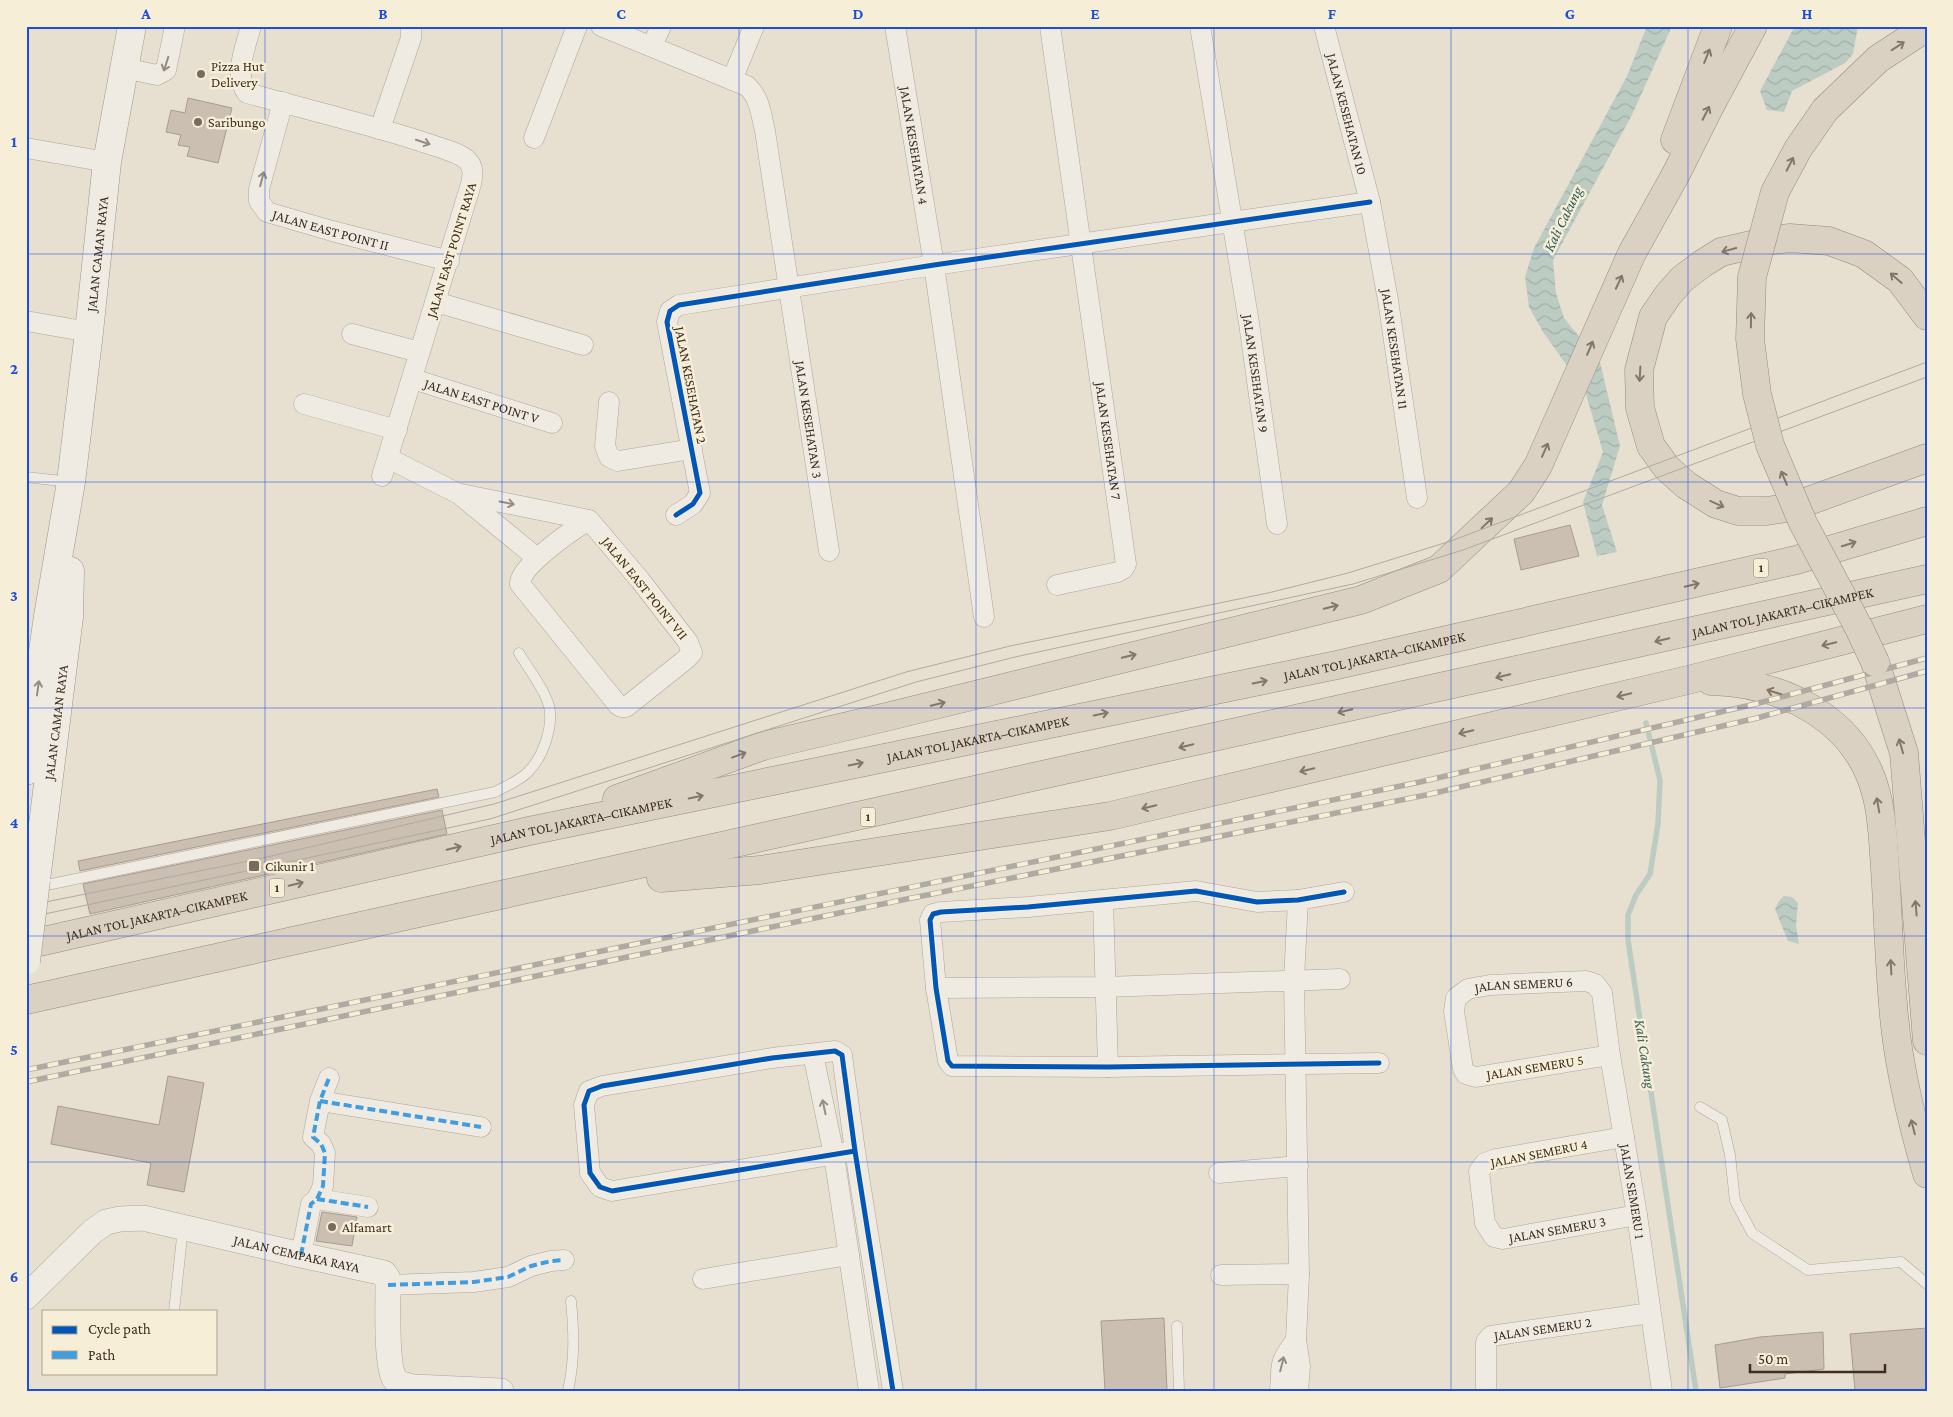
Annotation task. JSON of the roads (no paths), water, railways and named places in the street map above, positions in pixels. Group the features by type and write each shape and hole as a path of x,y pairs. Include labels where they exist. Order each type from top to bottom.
{"highway":[{"path":"529,831 763,746 1361,600 1439,569 1521,492 1538,466 1634,249 1718,26"},
{"path":"1634,249 1676,174 1753,26"},
{"path":"1926,1024 1904,753 1875,662 1860,628 1803,523 1770,446 1757,394 1750,338 1752,277 1776,192 1798,149 1825,110 1878,59 1927,27"},
{"path":"1927,316 1900,280 1864,254 1829,241 1790,238 1773,240 1721,252 1682,279 1653,317 1640,370 1640,408 1651,446 1667,468 1686,485 1716,504 1730,509 1738,511 1767,511 1792,507 1927,458"},
{"name":"JALAN TOL JAKARTA–CIKAMPEK","path":"26,944 529,831 1337,665 1796,560 1927,521"},
{"name":"JALAN TOL JAKARTA–CIKAMPEK","path":"26,1000 558,886 1710,630 1927,579"},
{"path":"558,886 760,870 1110,816 1688,680 1927,619"},
{"path":"1688,680 1724,681 1790,696 1821,714 1843,732 1863,760 1877,796 1884,834 1893,1004 1904,1091 1927,1174"}],"main road":[{"name":"JALAN CAMAN RAYA","path":"26,961 39,853 71,482 107,162 132,26"},
{"name":"JALAN CAMAN RAYA","path":"26,771 28,740 58,617"}],"street":[{"path":"124,68 157,75 162,74 166,70 175,26"},
{"path":"251,26 240,70 242,87 247,93 380,129 411,38 411,26"},
{"path":"534,138 577,26"},
{"name":"JALAN KESEHATAN 3","path":"601,26 747,86 755,93 759,102 829,551"},
{"path":"652,46 661,26"},
{"path":"732,80 754,26"},
{"name":"JALAN KESEHATAN 4","path":"895,26 934,265 984,617"},
{"path":"1050,26 1082,244"},
{"name":"JALAN KESEHATAN 9","path":"1200,26 1233,223 1277,524"},
{"name":"JALAN KESEHATAN 10","path":"1324,26 1370,202"},
{"name":"JALAN EAST POINT II","path":"282,102 259,189 260,200 267,212 449,261"},
{"name":"JALAN EAST POINT RAYA","path":"380,129 445,149 466,159 472,166 471,184 449,261 385,467 459,494"},
{"path":"26,148 107,162"},
{"name":"JALAN KESEHATAN 2","path":"676,515 693,504 700,492 667,322 670,311 679,305 934,265 1370,202"},
{"name":"JALAN KESEHATAN 11","path":"1370,202 1388,300 1416,498"},
{"name":"JALAN KESEHATAN 7","path":"1057,585 1118,572 1126,564 1082,244"},
{"path":"436,302 584,345"},
{"path":"26,321 89,332"},
{"path":"352,334 420,352"},
{"name":"JALAN EAST POINT V","path":"413,379 552,422"},
{"path":"608,402 605,446 609,457 618,460 692,449"},
{"path":"304,404 396,430"},
{"path":"459,494 589,520"},
{"path":"459,494 537,558"},
{"name":"JALAN EAST POINT VII","path":"589,520 640,580 692,648 692,653 686,660 626,707 618,706 520,584 519,579 537,558 589,520"},
{"path":"1344,892 1298,900 1257,902 1196,891 933,914 930,920 936,988 948,1061 952,1066 1108,1067 1379,1063"},
{"path":"1103,900 1108,1067"},
{"path":"1298,900 1294,980 1299,1274 1296,1340 1300,1366 1298,1391"},
{"path":"936,988 1105,987 1340,979"},
{"name":"JALAN SEMERU 6","path":"1463,1069 1454,1011 1456,998 1462,992 1490,985 1586,980 1595,984 1602,993"},
{"name":"JALAN SEMERU 1","path":"1602,993 1662,1391"},
{"path":"855,1151 612,1191 600,1187 590,1173 584,1105 589,1091 602,1086 772,1058 835,1051 842,1055 855,1151 893,1391"},
{"path":"813,1054 834,1155 869,1391"},
{"name":"JALAN SEMERU 5","path":"1463,1069 1466,1074 1476,1077 1610,1055"},
{"path":"301,1255 311,1204 317,1199 323,1186 325,1153 321,1144 313,1137 320,1101 329,1078"},
{"path":"320,1101 481,1127"},
{"name":"JALAN SEMERU 4","path":"1485,1223 1479,1171 1485,1163 1496,1159 1624,1137"},
{"path":"1219,1173 1298,1166"},
{"path":"317,1199 368,1207"},
{"name":"JALAN SEMERU 3","path":"1485,1223 1494,1237 1503,1239 1637,1216"},
{"name":"JALAN CEMPAKA RAYA","path":"26,1297 92,1232 106,1222 143,1218 384,1273 388,1285"},
{"path":"703,1279 849,1255"},
{"path":"501,1391 393,1385 390,1365 388,1285 474,1282 508,1277 551,1260 564,1260"},
{"path":"1221,1275 1299,1274"},
{"name":"JALAN SEMERU 2","path":"1486,1391 1486,1342 1491,1336 1650,1313"},
{"path":"1280,1391 1280,1367 1283,1358 1296,1340"}],"lane":[{"path":"26,477 71,482"},
{"path":"26,889 495,792 527,773 538,760 547,735 550,718 548,701 519,653"},
{"path":"1700,1108 1722,1120 1730,1155 1736,1201 1752,1233 1808,1270 1900,1262 1927,1284"},
{"path":"174,1310 183,1227"},
{"path":"568,1391 574,1367 575,1339 571,1301"},
{"path":"1177,1326 1179,1391"}],"water":[{"path":"1647,26 1672,26 1632,115 1553,260 1556,293 1564,318 1600,362 1620,446 1602,505 1617,552 1597,556 1583,502 1603,452 1585,391 1543,332 1529,307 1525,277 1534,248 1627,76"},
{"path":"1795,26 1858,26 1853,54 1845,63 1792,91 1784,112 1767,110 1760,91"},
{"path":"1784,896 1792,897 1798,903 1796,926 1799,944 1788,941 1775,909"}],"waterway":[{"name":"Kali Cakung","path":"1646,723 1660,780 1658,824 1650,874 1636,895 1628,915 1628,940 1696,1391"}],"tram line":[{"path":"26,906 254,860 494,804 906,672 1010,646 1268,593 1348,573 1451,541 1927,362"},
{"path":"26,918 490,819 916,682 1015,657 1353,584 1463,550 1927,377"}],"railway":[{"path":"26,1070 1420,782 1755,704 1927,658"},
{"path":"26,1082 897,901 1426,795 1757,718 1927,671"}],"place":[{"name":"Pizza Hut Delivery","path":"201,74"},
{"name":"Saribungo","path":"198,122"},
{"name":"Cikunir 1","path":"254,866"},
{"name":"Alfamart","path":"332,1227"}]}
